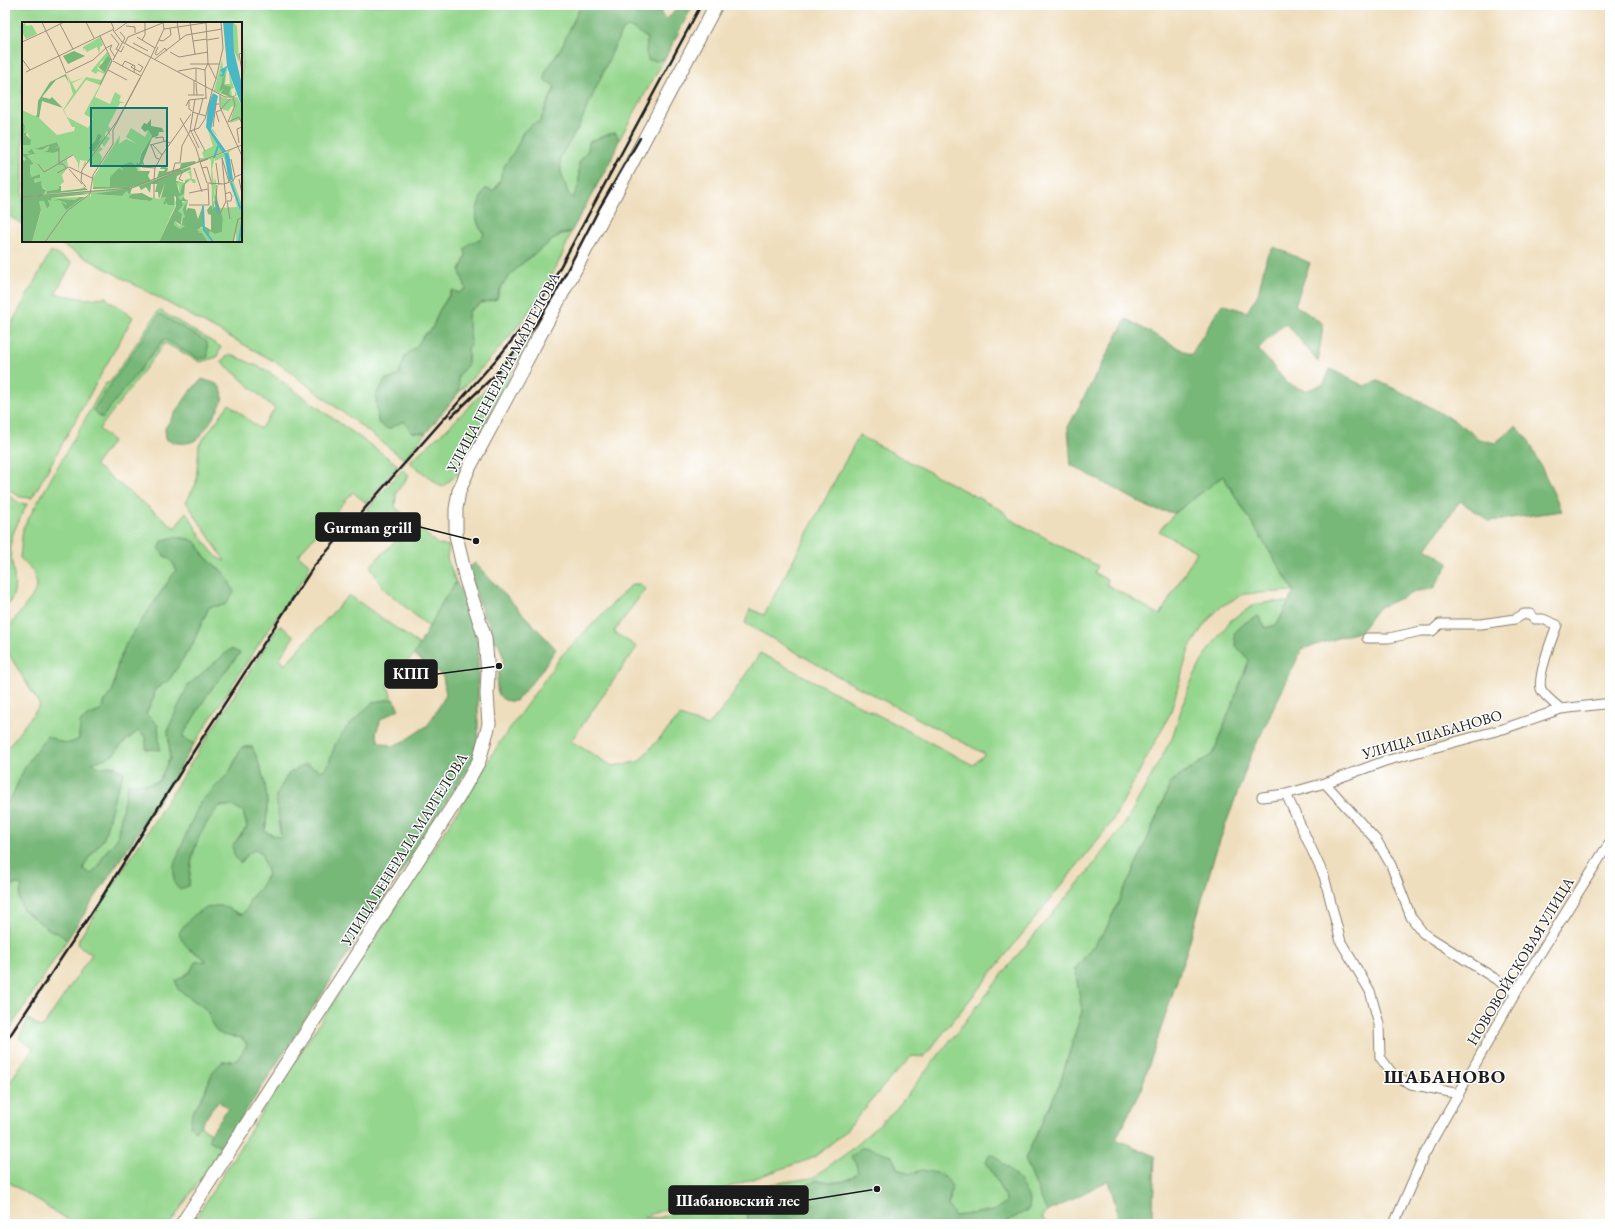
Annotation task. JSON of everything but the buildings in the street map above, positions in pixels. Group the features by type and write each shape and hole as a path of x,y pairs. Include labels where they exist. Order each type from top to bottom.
{"main road":[{"name":"УЛИЦА ГЕНЕРАЛА МАРГЕЛОВА","path":"182,1224 458,798 479,761 489,724 485,638 466,580 456,535 456,509 459,491 468,470 716,5"}],"street":[{"path":"1367,638 1389,638 1422,631 1432,631 1440,624 1481,624 1515,619 1524,614 1530,614 1535,619 1543,619 1557,625 1541,674 1541,688 1552,702 1561,709"},
{"name":"УЛИЦА ШАБАНОВО","path":"1262,797 1286,794 1325,783 1385,761 1503,729 1561,709 1603,704 1610,705"},
{"path":"1325,783 1377,842 1391,865 1411,917 1423,933 1516,992"},
{"path":"1286,794 1324,876 1341,942 1370,991 1379,1024 1380,1057 1394,1076 1411,1084 1458,1094"},
{"name":"НОВОВОЙСКОВАЯ УЛИЦА","path":"1394,1224 1424,1155 1458,1094 1516,992 1610,843"}],"green space":[{"path":"5,5 581,5 561,48 545,73 555,87 545,108 542,120 522,133 517,148 504,167 501,179 495,189 492,191 485,189 480,201 476,217 484,234 480,240 470,243 465,249 466,256 460,271 466,289 459,293 452,290 439,311 432,329 423,336 417,346 405,356 399,374 376,395 378,414 397,424 404,421 411,432 426,433 404,459 281,365 57,242 242,242 242,22 22,22 22,223 5,214"},
{"path":"581,5 666,5 663,8 661,15 667,19 680,5 693,5 665,58 656,61 648,60 646,53 647,38 634,29 627,27 621,32 577,130 560,157 561,172 568,193 573,198 579,185 579,163 588,150 589,142 609,134 616,133 619,140 611,160 571,232 561,234 520,266 505,282 497,299 481,303 469,311 468,318 471,341 468,349 468,364 458,376 459,392 426,433 411,432 404,421 388,429 378,423 376,395 386,379 393,378 399,374 405,356 417,346 423,336 432,329 439,311 453,290 459,293 466,289 460,271 466,256 465,249 470,243 480,240 484,234 476,217 480,201 485,189 492,191 499,184 505,164 515,151 525,130 537,122 539,123 555,88 552,84 545,81 545,73 561,48"},
{"path":"627,27 634,29 647,38 646,53 656,61 665,58 619,140 616,133 609,134 589,142 588,150 579,163 579,185 573,198 568,193 561,172 560,157 577,130 621,32"},
{"path":"571,232 551,277 524,318 493,356 459,392 458,376 468,364 468,349 471,341 468,318 469,311 481,303 497,299 505,282 520,266 561,234"},
{"path":"1274,247 1310,263 1295,305 1323,324 1318,362 1287,324 1278,329 1258,349 1287,383 1305,391 1324,384 1330,369 1364,386 1378,381 1418,400 1463,426 1479,439 1495,443 1516,426 1529,441 1562,511 1489,521 1460,501 1426,548 1449,563 1433,589 1417,591 1378,608 1361,631 1302,649 1252,753 1216,851 1188,947 1141,1089 1116,1139 1155,1156 1153,1211 1151,1224 1106,1224 1118,1215 1109,1180 1047,1212 1025,1159 1059,1086 1082,1011 1075,969 1105,931 1144,847 1171,782 1213,754 1249,660 1236,646 1234,633 1246,622 1259,616 1265,628 1277,625 1294,591 1223,476 1175,513 1152,509 1071,465 1068,427 1126,319 1191,355 1222,304 1247,312 1258,294 1267,256"},
{"path":"51,251 72,263 55,294 87,299 106,297 109,301 133,317 32,498 20,497 5,487 5,336"},
{"path":"159,310 221,347 217,357 200,362 165,343 99,429 113,441 95,465 175,528 186,512 209,548 220,559 225,561 186,502 196,484 199,445 229,404 260,429 275,409 221,361 230,354 266,370 398,465 366,503 353,492 298,555 310,565 306,575 268,630 194,744 182,737 209,692 240,653 168,729 170,758 159,781 147,784 128,784 117,840 104,854 99,866 91,874 82,869 104,838 115,795 124,773 114,766 99,767 91,763 113,755 122,744 138,731 146,737 158,726 146,714 154,697 155,689 169,680 192,645 209,607 226,575 204,556 197,543 189,539 174,537 163,541 163,555 172,561 176,570 127,642 118,663 113,690 105,701 102,710 86,717 79,734 79,739 73,743 66,744 26,765 11,798 5,804 5,751 40,705 5,648 5,632 32,597 37,586 33,571 20,558 23,528 105,384 110,382"},
{"path":"160,314 207,342 208,357 199,359 164,339 102,418 93,410"},
{"path":"533,333 459,473 442,487 409,462 448,428 497,378"},
{"path":"202,379 213,382 220,387 223,396 221,405 196,440 189,443 181,443 166,439 165,428 191,390"},
{"path":"859,435 1003,511 1008,518 1098,566 1094,573 1108,580 1106,584 1160,615 1197,552 1159,531 1175,513 1223,476 1294,591 1244,594 1220,607 1204,625 1189,649 1170,714 1112,822 924,1057 912,1056 888,1081 843,1134 813,1158 643,1217 658,1218 713,1199 771,1184 812,1178 847,1153 896,1109 1020,952 1086,874 1126,822 1172,738 1189,686 1206,653 1231,620 1254,605 1271,602 1288,602 1277,625 1265,628 1258,616 1236,646 1250,660 1213,754 1171,782 1144,847 1105,931 1075,969 1082,1011 1059,1086 1025,1159 1047,1212 1041,1217 1048,1224 1003,1224 1029,1209 986,1162 1007,1202 993,1211 954,1216 948,1206 951,1196 922,1170 909,1174 898,1169 891,1155 851,1157 856,1164 858,1172 843,1181 838,1182 815,1180 814,1204 800,1214 773,1208 760,1209 747,1215 750,1224 733,1224 733,1219 721,1224 192,1224 272,1096 465,800 500,742 562,655 632,584 640,584 645,589 614,632 637,647 571,741 612,766 638,762 680,716 707,726 722,710 760,653 973,765 985,754 841,678 745,623 750,609 764,615"},
{"path":"403,469 409,475 396,493 395,507 410,520 394,534 367,509"},
{"path":"5,493 19,503 27,504 15,528 11,541 11,557 15,581 13,596 9,604 5,601"},
{"path":"414,523 437,544 449,546 447,558 456,582 442,603 429,627 383,588 370,566"},
{"path":"174,537 189,539 197,543 204,556 226,575 234,592 225,605 209,607 192,645 169,680 155,689 154,697 146,714 158,725 160,750 146,749 146,737 138,731 122,744 113,755 92,763 99,767 114,766 124,772 115,795 104,838 88,859 83,869 91,874 99,866 104,854 117,839 128,784 147,784 159,781 170,758 168,729 188,685 231,649 240,653 209,692 182,737 194,744 171,782 67,940 58,933 50,930 23,910 19,899 22,885 17,884 10,886 5,881 5,804 11,798 26,765 47,736 67,743 79,739 80,722 86,717 102,710 105,701 113,690 118,663 127,642 176,570 173,563 163,555 159,549 163,540"},
{"path":"475,563 556,649 539,674 516,701 507,701 501,698 498,693 497,680 504,659 499,644 493,640 489,622 484,617 467,569"},
{"path":"456,582 467,601 470,622 478,642 478,741 473,761 222,1148 209,1140 211,1133 228,1108 218,1101 195,1131 190,1126 192,1113 204,1094 213,1071 222,1062 237,1060 247,1045 242,1038 222,1035 215,1029 207,1010 178,989 176,981 190,972 195,962 207,961 184,943 179,933 192,917 209,907 222,906 242,915 248,907 249,901 260,888 268,875 261,852 254,850 240,863 235,857 232,846 247,827 243,811 233,806 219,806 211,816 196,843 191,862 189,886 179,889 174,883 174,865 189,827 201,801 229,773 242,747 252,747 264,779 267,799 265,832 281,838 276,796 288,774 306,764 321,771 328,766 336,742 348,726 373,702 393,699 399,709 381,719 376,733 379,742 393,746 404,741 428,725 446,695 443,676 414,655 442,603"},
{"path":"349,595 420,645 414,655 387,685 393,699 373,702 336,742 328,766 321,772 278,822 281,838 265,832 267,809 266,789 261,769 252,747 242,747 229,773 189,826 189,886 191,862 196,843 200,834 219,806 233,806 243,811 247,827 238,838 241,863 247,855 254,850 261,852 268,874 260,888 249,901 248,907 242,915 223,906 189,950 207,961 195,962 190,972 176,981 178,989 207,1010 215,1029 233,1037 242,1038 247,1045 237,1061 222,1062 213,1071 204,1094 192,1113 195,1131 200,1126 211,1133 209,1140 222,1148 170,1224 75,1224 5,1180 5,1089 33,1048 19,1038 28,1019 42,1028 92,954 78,945 79,939 277,628 281,626 294,636 280,658 284,665"},
{"path":"5,881 10,886 23,884 20,891 23,910 50,930 58,933 67,940 5,1036"},
{"path":"861,1148 870,1148 891,1155 898,1169 909,1174 922,1170 942,1174 952,1186 948,1206 955,1216 993,1211 1007,1202 986,1162 990,1154 996,1156 1019,1180 1030,1200 1029,1209 1003,1224 750,1224 747,1214 760,1208 766,1207 787,1210 800,1214 814,1204 800,1193 806,1186 817,1181 840,1182 851,1178 858,1172 856,1164 851,1157"}],"railway":[{"path":"5,1043 104,894 197,746 314,566 501,354 521,329 550,286 701,5"},
{"path":"451,417 494,376 531,332 557,290 600,207 640,138"}],"place":[{"name":"Gurman grill","path":"476,541"},
{"name":"КПП","path":"499,666"},
{"name":"Шабановский лес","path":"877,1189"}],"district":[{"name":"ШАБАНОВО","path":"1445,1076"}]}
